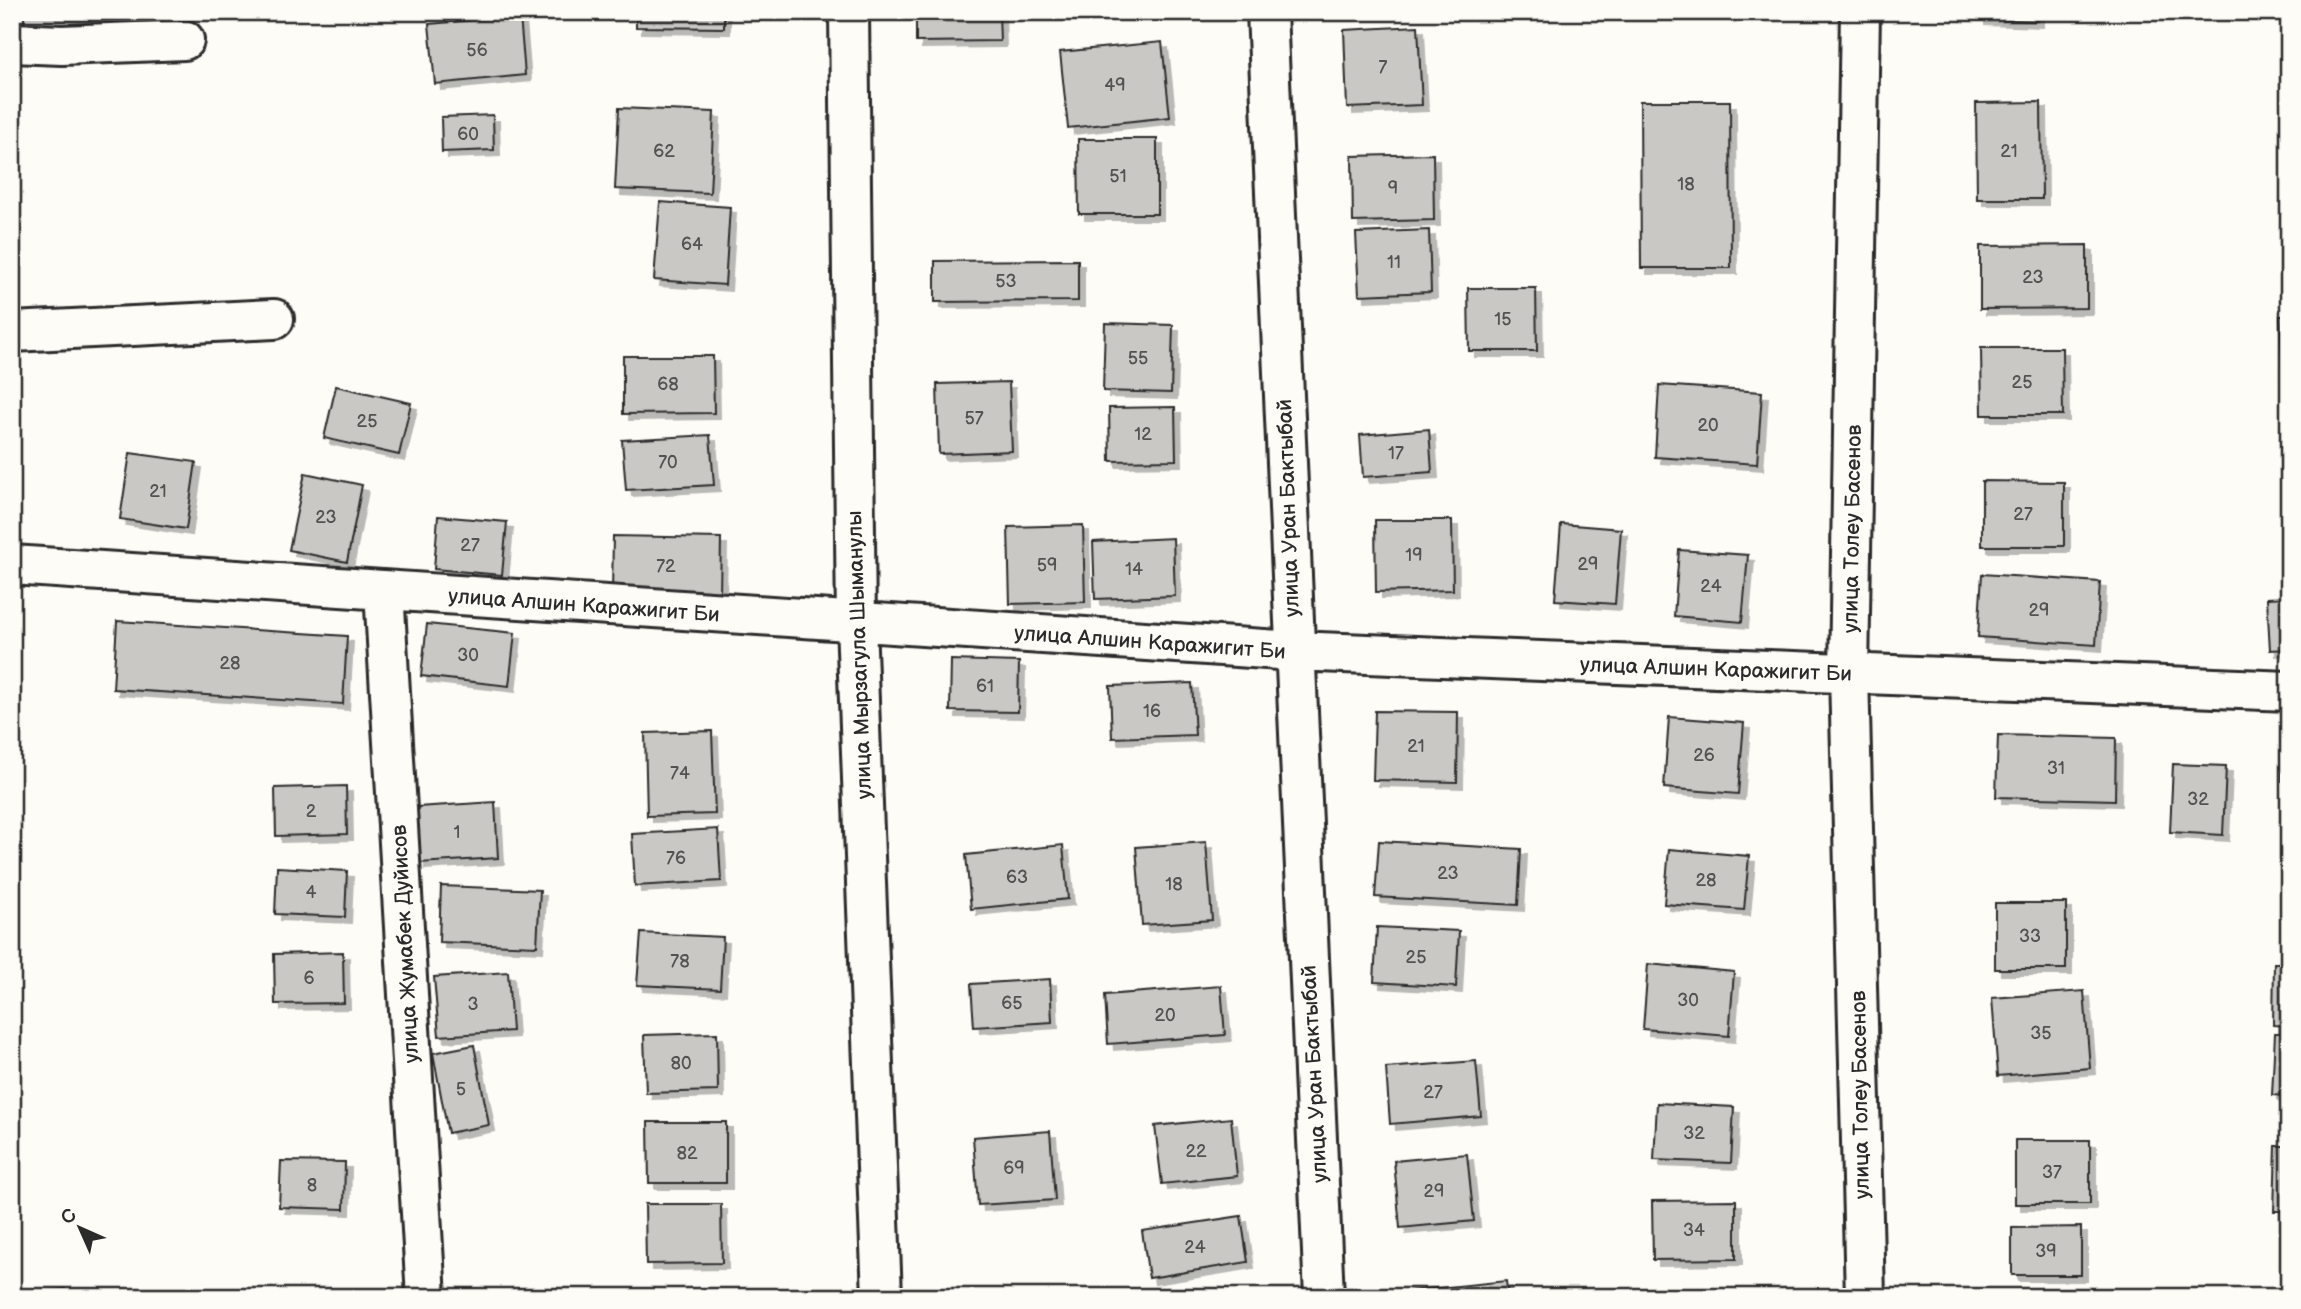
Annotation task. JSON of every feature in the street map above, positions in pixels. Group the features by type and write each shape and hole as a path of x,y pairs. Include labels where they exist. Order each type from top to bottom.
{"street":[{"name":"улица Мырзагула Шыманулы","path":"849,12 856,623 882,1297"},
{"name":"улица Уран Бактыбай","path":"1267,12 1324,1297"},
{"name":"улица Толеу Басенов","path":"1860,12 1849,674 1865,1297"},
{"path":"12,43 62,45 184,40"},
{"path":"12,332 274,319"},
{"name":"улица Алшин Каражигит Би","path":"12,565 1294,651 2289,691"},
{"name":"улица Жумабек Дуйисов","path":"384,591 426,1297"}],"building":[{"path":"24,12 107,12 106,35 24,33"},
{"path":"636,12 724,12 724,28 636,27"},
{"path":"916,12 999,12 1000,41 916,42"},
{"path":"1979,12 2037,12 2037,21 1979,19"},
{"path":"520,16 525,75 435,84 429,24"},
{"path":"1418,26 1422,105 1347,108 1344,30"},
{"path":"1162,42 1170,117 1068,128 1060,52"},
{"path":"1640,101 1730,101 1731,268 1641,268"},
{"path":"2041,102 2042,199 1977,199 1976,103"},
{"path":"619,108 714,112 710,193 615,189"},
{"path":"493,115 494,150 442,152 441,117"},
{"path":"1078,139 1157,139 1157,214 1079,214"},
{"path":"1433,154 1434,220 1353,222 1352,156"},
{"path":"660,202 730,207 725,285 654,280"},
{"path":"1429,230 1431,292 1359,295 1356,233"},
{"path":"2087,245 2087,308 1980,309 1980,246"},
{"path":"1078,260 1078,301 935,302 935,261"},
{"path":"1468,288 1536,288 1537,351 1469,351"},
{"path":"2280,316 2289,316 2289,379 2283,379"},
{"path":"1105,323 1173,325 1171,393 1103,391"},
{"path":"1981,348 2062,348 2063,415 1982,415"},
{"path":"623,356 713,356 714,413 623,414"},
{"path":"1009,382 1012,451 939,454 937,384"},
{"path":"1659,385 1762,392 1757,464 1655,457"},
{"path":"336,386 411,403 399,455 324,438"},
{"path":"1175,407 1176,460 1110,461 1109,408"},
{"path":"1429,429 1432,472 1363,477 1360,435"},
{"path":"710,435 714,485 626,490 622,440"},
{"path":"130,453 196,462 186,529 120,519"},
{"path":"305,473 362,485 347,562 289,550"},
{"path":"1982,481 2064,482 2064,546 1982,546"},
{"path":"438,516 507,522 502,575 434,569"},
{"path":"1375,520 1452,520 1453,590 1376,592"},
{"path":"1561,524 1621,529 1615,604 1555,600"},
{"path":"1083,525 1085,602 1010,604 1008,527"},
{"path":"613,536 721,538 720,595 612,594"},
{"path":"1173,538 1175,596 1095,599 1093,542"},
{"path":"1679,550 1748,555 1742,622 1674,616"},
{"path":"1982,574 2100,582 2096,645 1978,637"},
{"path":"2289,597 2289,649 2270,650 2267,598"},
{"path":"117,621 347,636 343,704 113,689"},
{"path":"427,624 515,633 509,686 421,676"},
{"path":"951,660 1019,662 1018,712 950,711"},
{"path":"1192,683 1195,735 1112,738 1110,686"},
{"path":"1375,711 1458,712 1457,782 1373,780"},
{"path":"1669,717 1744,723 1738,794 1664,788"},
{"path":"712,731 715,814 647,816 645,733"},
{"path":"1998,735 2116,738 2115,800 1996,797"},
{"path":"2282,740 2289,740 2289,781 2282,781"},
{"path":"2173,764 2226,766 2223,835 2170,832"},
{"path":"346,786 347,834 276,836 275,788"},
{"path":"495,802 498,858 419,863 417,807"},
{"path":"718,829 721,881 635,886 632,834"},
{"path":"1379,841 1521,849 1518,905 1375,897"},
{"path":"1206,842 1212,920 1142,925 1136,847"},
{"path":"1063,845 1068,899 971,909 966,855"},
{"path":"1669,849 1749,856 1744,910 1664,904"},
{"path":"277,867 347,871 345,917 275,914"},
{"path":"441,886 540,890 537,946 439,942"},
{"path":"1995,903 2066,903 2066,969 1995,969"},
{"path":"1377,927 1459,931 1456,987 1374,982"},
{"path":"641,933 723,937 720,989 637,985"},
{"path":"343,952 344,1003 275,1004 274,954"},
{"path":"2274,963 2289,963 2289,1026 2273,1025"},
{"path":"1648,964 1734,972 1729,1036 1643,1029"},
{"path":"508,972 512,1031 439,1036 434,977"},
{"path":"1050,979 1052,1022 974,1027 971,984"},
{"path":"1221,986 1225,1035 1108,1044 1105,995"},
{"path":"2084,991 2090,1068 1998,1076 1992,998"},
{"path":"717,1033 718,1091 646,1093 644,1035"},
{"path":"2275,1033 2289,1033 2289,1096 2272,1095"},
{"path":"474,1045 489,1125 448,1133 433,1053"},
{"path":"1476,1061 1481,1116 1390,1124 1386,1068"},
{"path":"1657,1103 1734,1107 1731,1163 1654,1160"},
{"path":"1231,1118 1237,1176 1162,1184 1155,1126"},
{"path":"648,1122 726,1122 726,1183 649,1183"},
{"path":"1050,1131 1055,1200 978,1205 973,1137"},
{"path":"2015,1140 2090,1140 2090,1204 2015,1204"},
{"path":"2276,1146 2289,1146 2289,1211 2274,1211"},
{"path":"1467,1154 1474,1221 1400,1228 1394,1161"},
{"path":"281,1161 345,1162 344,1209 279,1207"},
{"path":"1736,1200 1736,1259 1653,1260 1652,1201"},
{"path":"645,1204 721,1204 722,1263 646,1264"},
{"path":"1241,1216 1248,1262 1149,1278 1142,1231"},
{"path":"2081,1227 2081,1275 2012,1275 2012,1228"},
{"path":"1506,1281 1508,1297 1411,1297 1410,1291"},
{"path":"65,1289 66,1297 12,1297 12,1294"}]}
